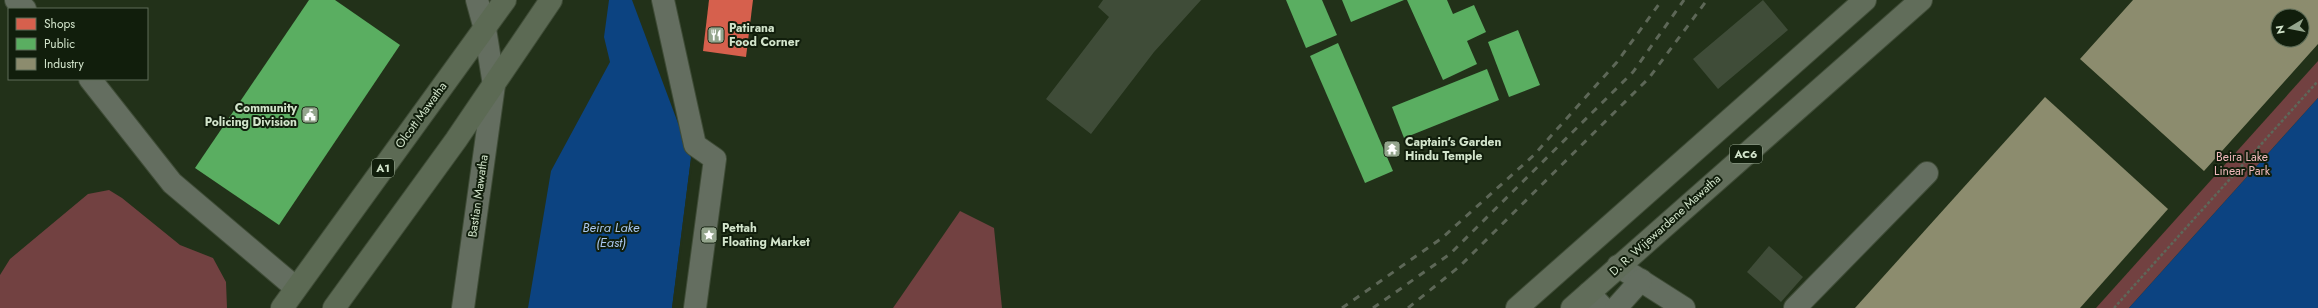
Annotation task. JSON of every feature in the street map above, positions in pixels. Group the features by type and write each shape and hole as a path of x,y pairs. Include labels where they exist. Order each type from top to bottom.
{"highway":[{"name":"Olcott Mawatha","path":"282,308 505,0"},
{"path":"334,308 456,140 551,0"}],"main road":[{"path":"1517,308 1865,0"},
{"name":"D. R. Wijewardene Mawatha","path":"1572,308 1596,301 1618,266 1920,0"}],"street":[{"path":"16,0 24,8"},
{"name":"Bastian Mawatha","path":"463,308 494,85 485,29 477,0"},
{"path":"663,0 695,145 715,159 695,308"},
{"path":"91,80 172,183 296,288"},
{"path":"1795,308 1927,173"},
{"path":"1618,266 1684,308"},
{"path":"1616,308 1640,280"}],"path":[{"path":"2114,308 2318,81"}],"green space":[{"name":"Beira Lake Linear Park","path":"2318,61 2318,98 2129,308 2096,308"},
{"path":"109,190 122,198 180,245 213,258 226,282 227,308 0,308 0,275 10,259 88,194"},
{"path":"960,211 994,228 1002,308 893,308"}],"water":[{"name":"Beira Lake (East)","path":"609,0 632,0 691,158 672,308 528,308 551,171 610,62 604,37"},
{"path":"2318,98 2318,308 2129,308"}],"pier":[{"path":"691,158 693,158 674,308 672,308"}],"building: Shops":[{"path":"709,0 753,0 746,57 703,51"}],"building: Public":[{"path":"309,0 335,0 400,45 279,225 195,168"},
{"path":"1286,0 1322,0 1337,35 1306,48"},
{"path":"1342,0 1404,0 1351,22"},
{"path":"1407,0 1447,0 1453,14 1474,5 1486,32 1467,41 1477,64 1443,80"},
{"path":"1518,30 1540,85 1509,97 1488,42"},
{"path":"1338,43 1393,171 1365,183 1310,56"},
{"path":"1487,69 1499,100 1404,138 1392,107"}],"building: Industry":[{"path":"2133,0 2318,0 2318,44 2204,171 2080,59"},
{"path":"2045,97 2168,209 2080,308 1855,308"}],"building: Other":[{"path":"1103,0 1201,0 1154,52 1091,134 1046,99 1109,17 1098,7"},
{"path":"1763,0 1788,30 1718,89 1693,59"},
{"path":"1769,246 1803,277 1781,302 1747,272"}],"railway":[{"path":"1342,308 1442,238 1534,155 1617,62 1662,0"},
{"path":"1373,308 1450,254 1633,72 1684,0"},
{"path":"1408,308 1460,266 1649,78 1707,0"}],"place":[{"name":"Patirana Food Corner","path":"716,35"},
{"name":"Community Policing Division","path":"310,115"},
{"name":"Captain's Garden Hindu Temple","path":"1392,149"},
{"name":"Pettah Floating Market","path":"709,235"}]}
